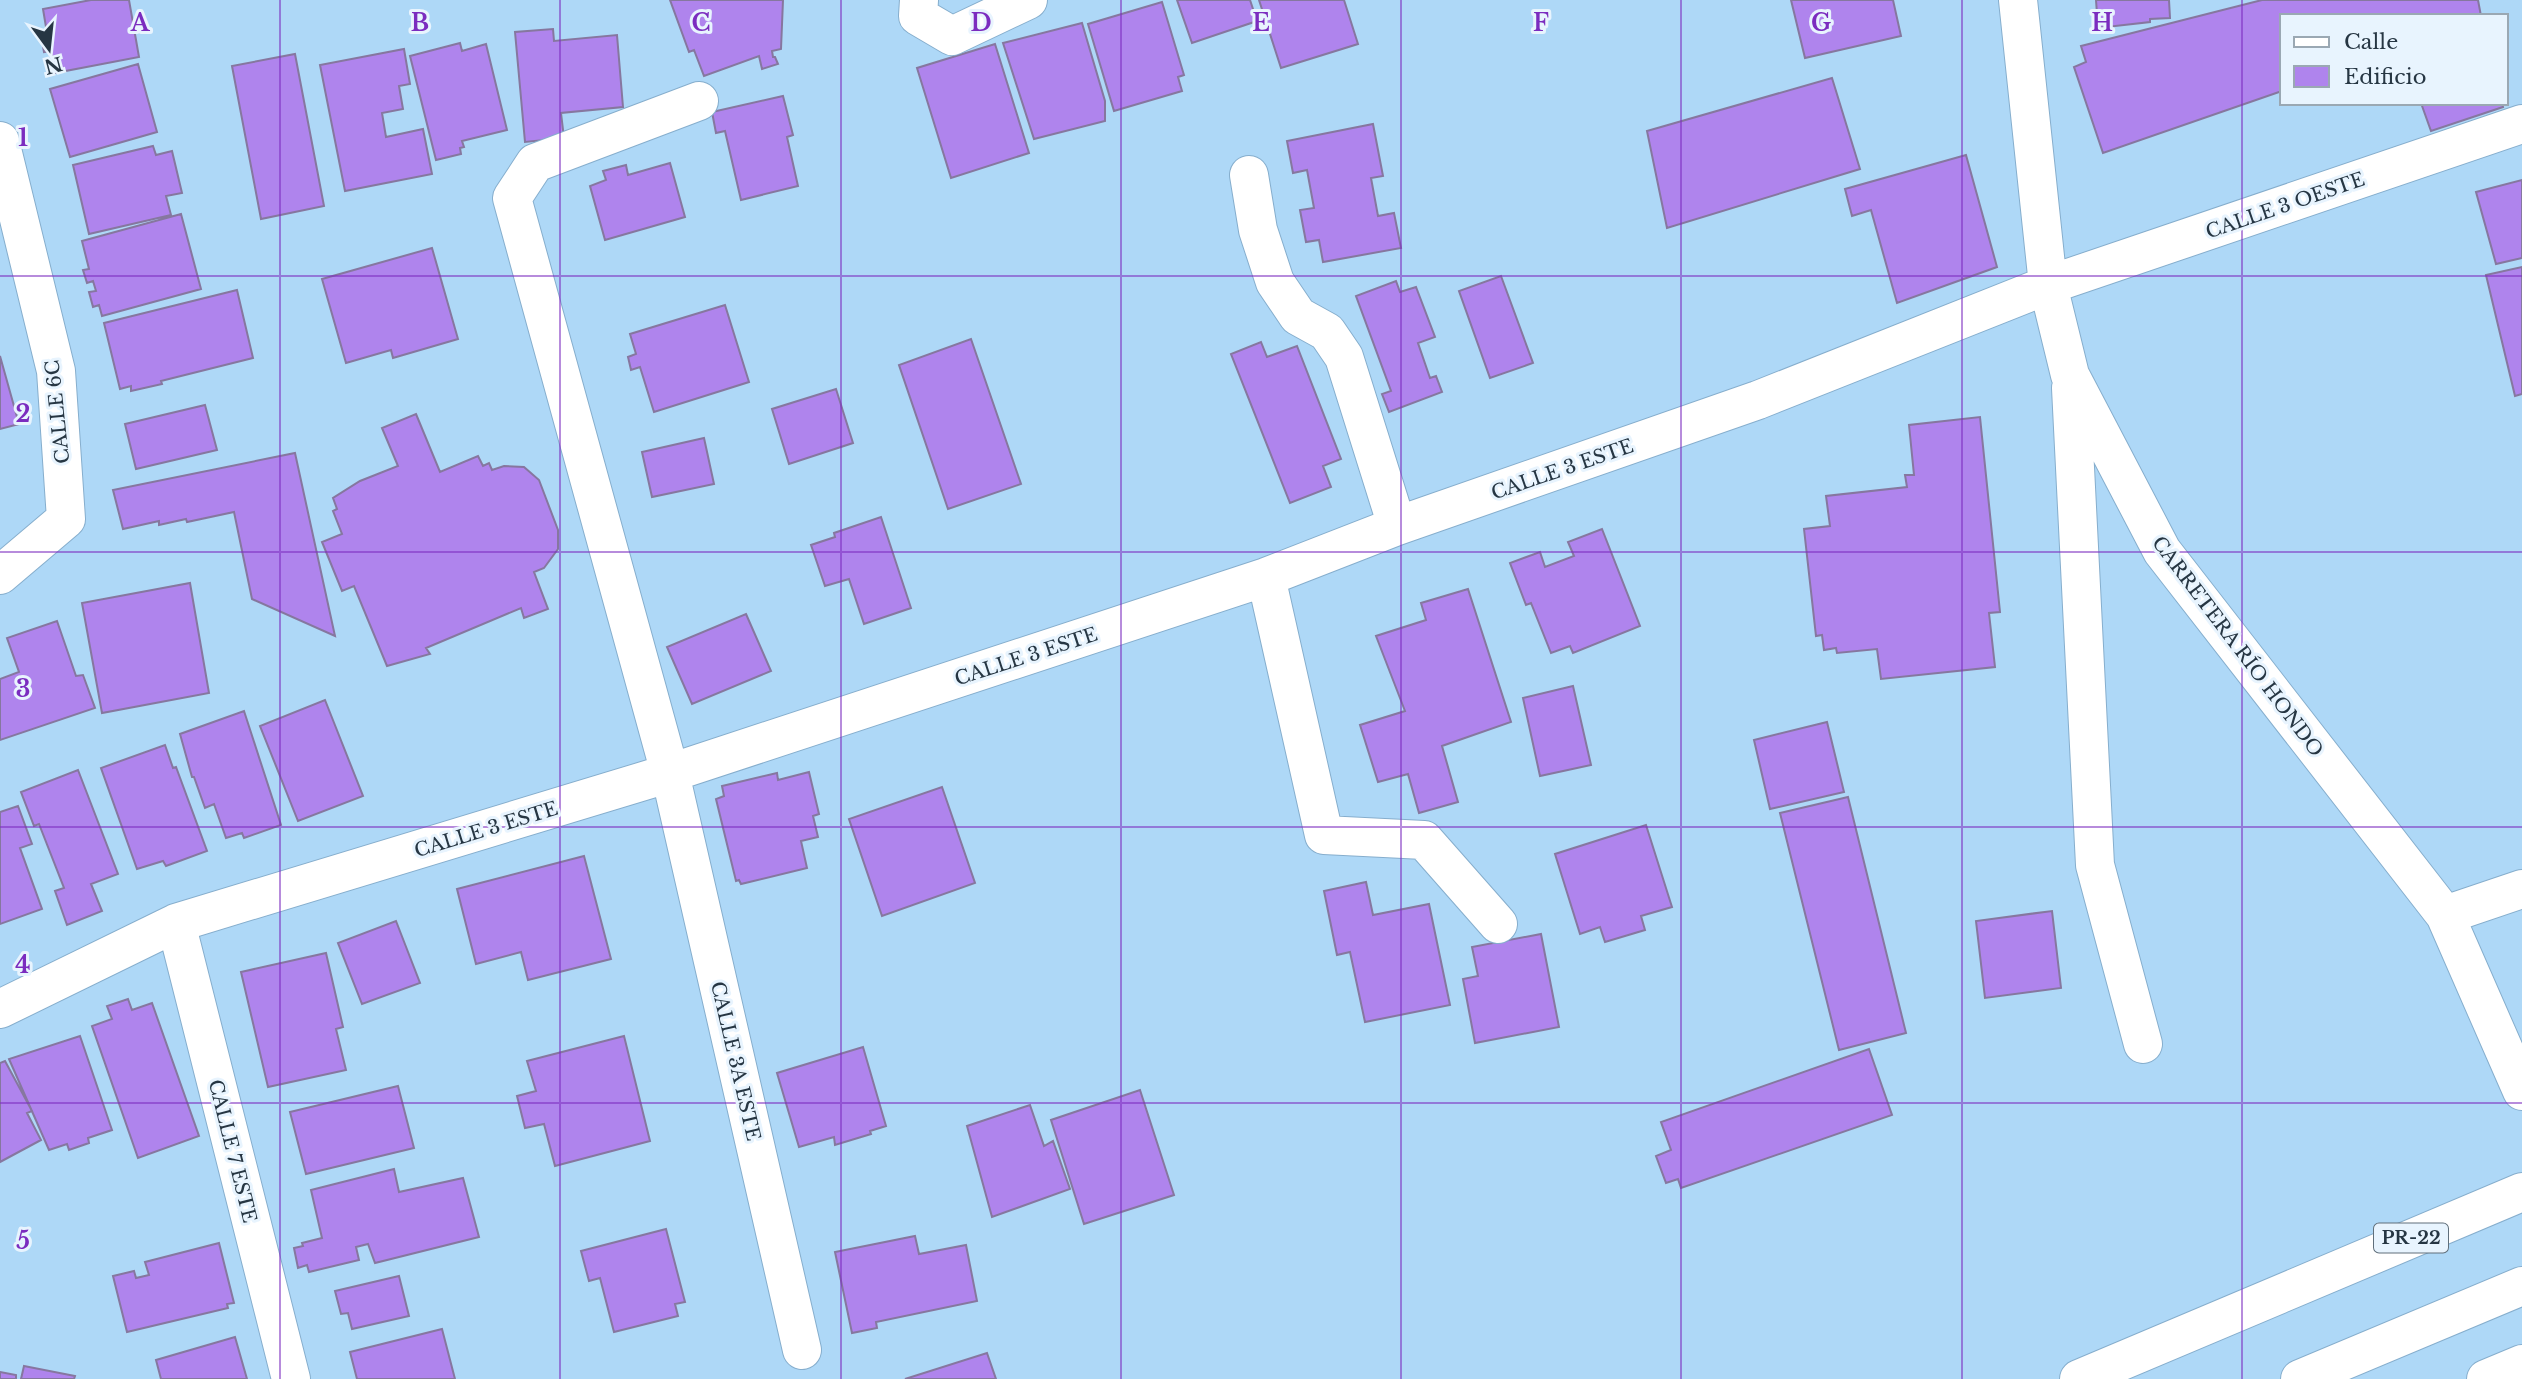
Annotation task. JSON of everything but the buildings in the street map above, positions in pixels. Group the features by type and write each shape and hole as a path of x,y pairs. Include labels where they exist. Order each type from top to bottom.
{"main road":[{"path":"919,0 918,16 953,36 1028,0"},
{"name":"CARRETERA RÍO HONDO","path":"2018,0 2048,285 2070,375 2162,551 2445,915 2522,1090"},
{"name":"CALLE 3A ESTE","path":"699,101 535,163 512,198 670,773 802,1350"},
{"name":"CALLE 3 OESTE","path":"2048,285 2522,124"},
{"name":"CALLE 6C","path":"0,141 56,371 66,519 0,575"},
{"path":"1249,175 1258,230 1275,282 1298,316 1327,332 1344,357 1398,526"},
{"name":"CALLE 3 ESTE","path":"0,1009 176,923 670,773 1266,577 1398,526 1758,400 2048,285"},
{"path":"2070,375 2095,865 2143,1044"},
{"path":"1266,577 1324,835 1424,840 1498,925"},
{"path":"2445,915 2522,889"},
{"name":"CALLE 7 ESTE","path":"176,923 291,1379"},
{"name":"PR-22","path":"2079,1379 2522,1192"},
{"path":"2300,1379 2522,1286"},
{"path":"2486,1379 2522,1364"}]}
